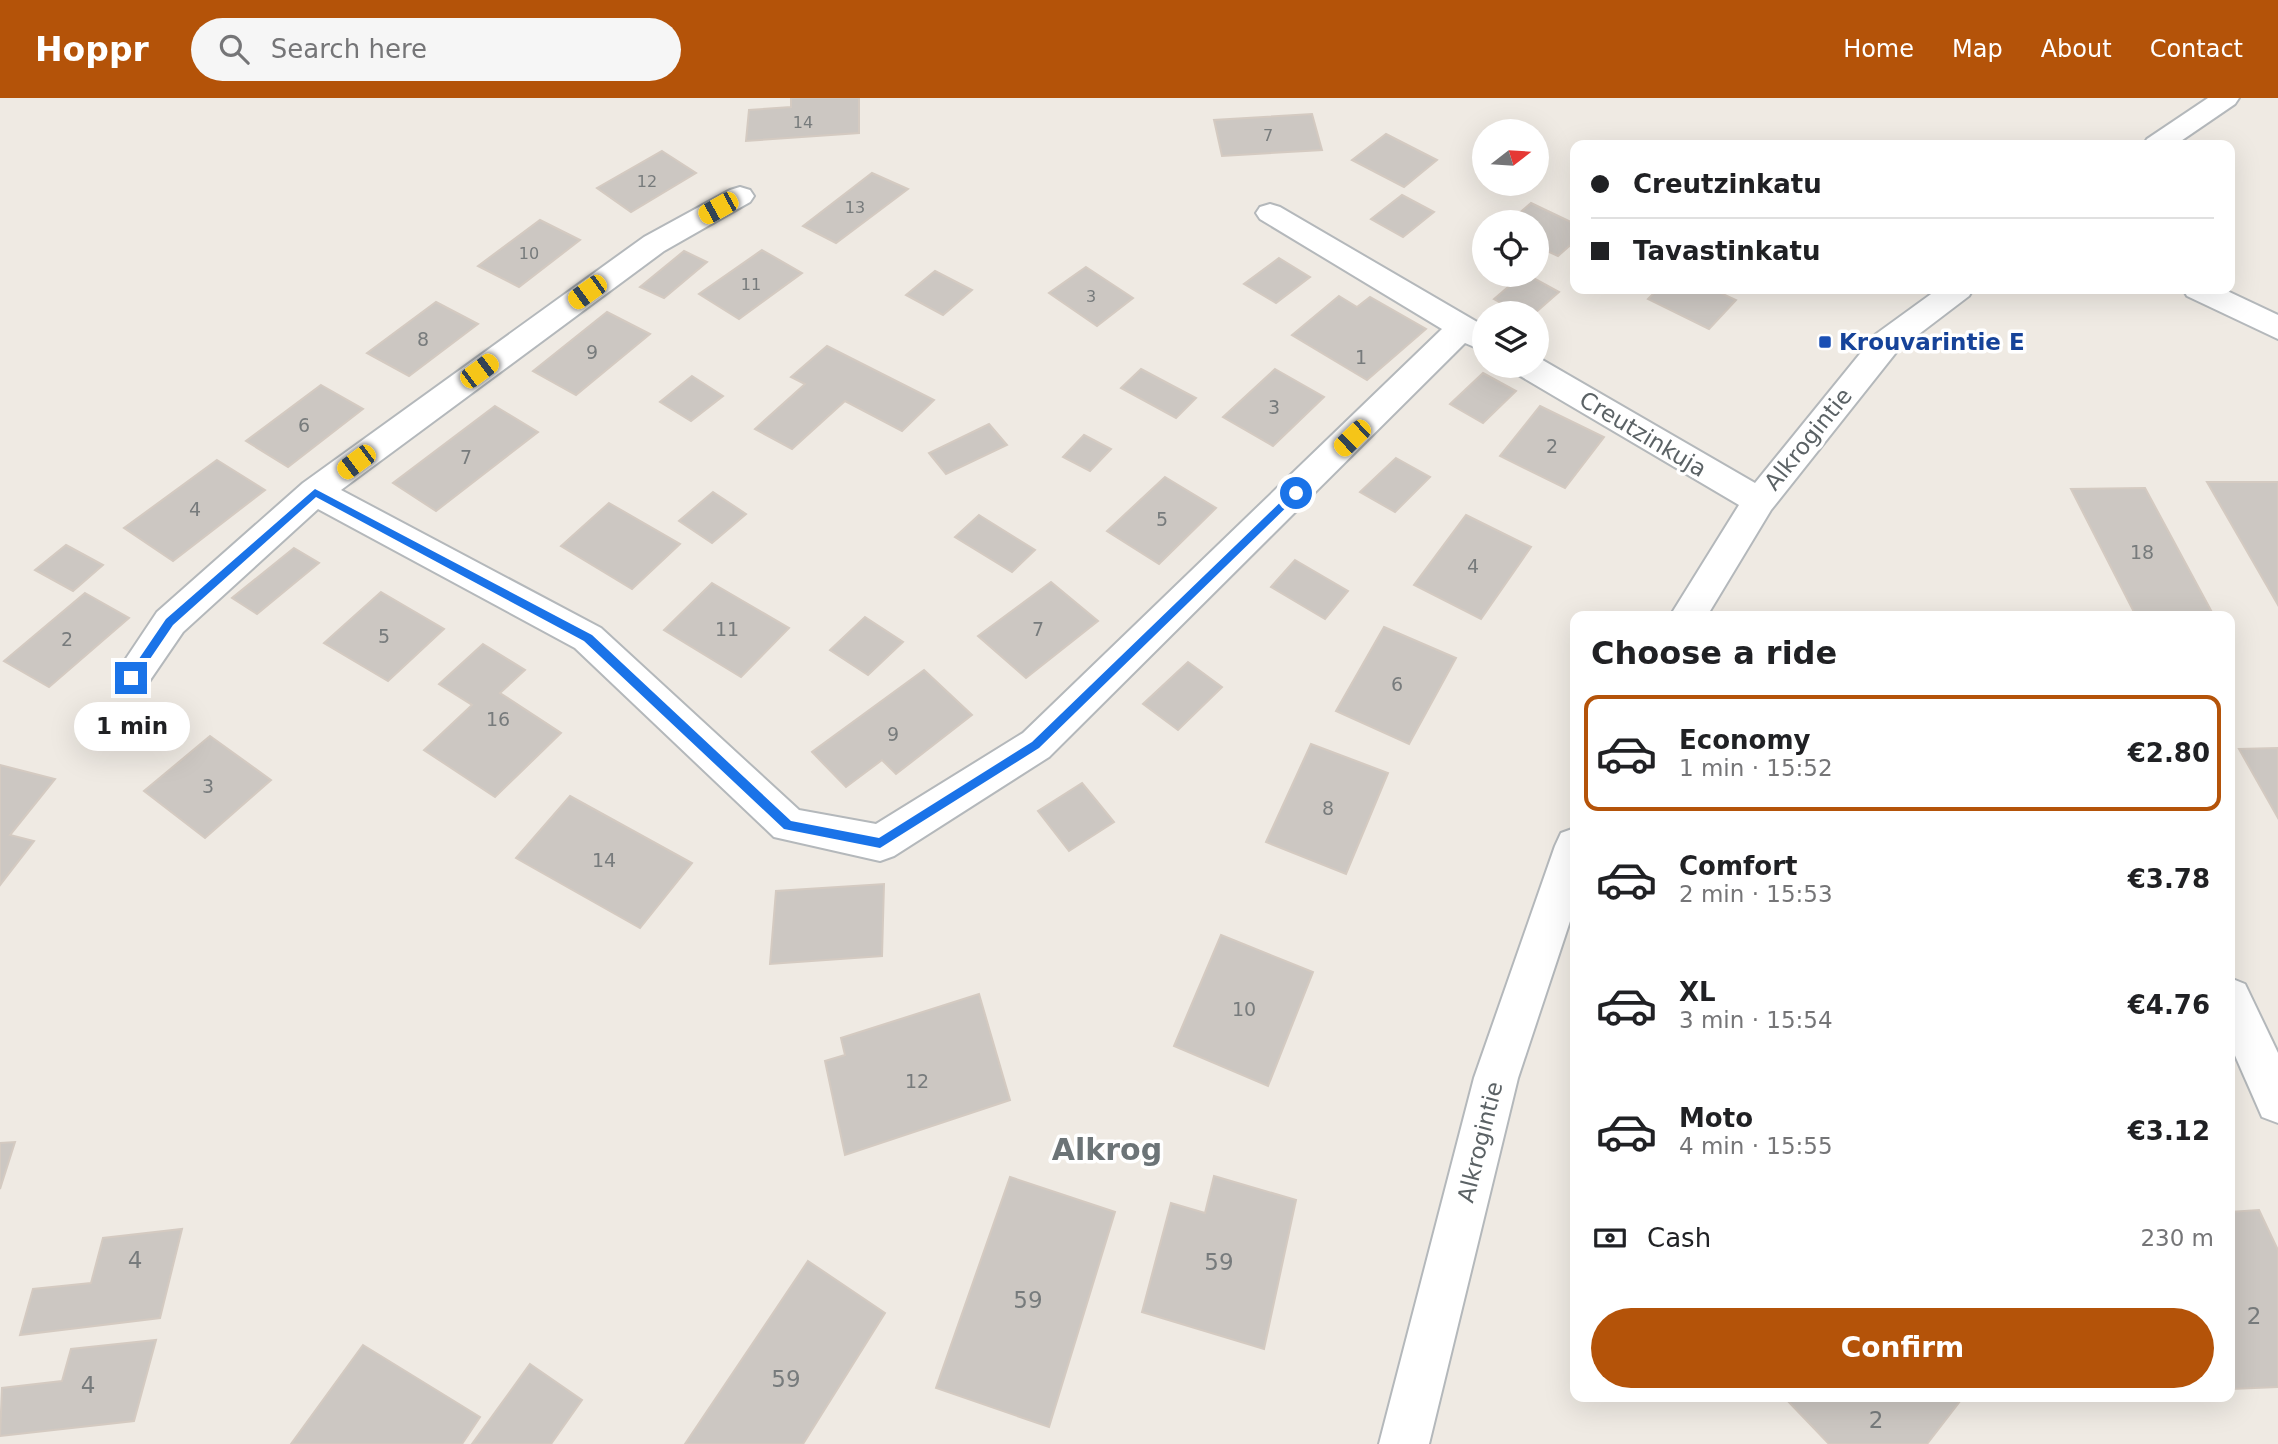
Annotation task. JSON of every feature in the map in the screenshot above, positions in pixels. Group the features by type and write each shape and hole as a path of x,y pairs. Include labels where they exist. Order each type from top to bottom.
{"street":[{"path":"2164,140 2226,98"},
{"path":"131,678 170,622 315,492 654,244 740,196"},
{"path":"1270,213 1472,333"},
{"name":"Alkrogintie","path":"1691,611 1759,501 1887,342 1951,294"},
{"path":"2208,294 2278,328"},
{"path":"315,492 588,638 788,825 880,843 1035,745 1472,336"},
{"name":"Creutzinkuja","path":"1549,378 1759,501"},
{"name":"Alkrogintie","path":"1404,1444 1496,1078 1570,861"},
{"path":"2235,1009 2278,1101"}],"building":[{"path":"791,98 859,98 859,133 746,141 749,110 791,107"},
{"path":"1312,114 1322,150 1222,156 1214,120"},
{"path":"1386,134 1437,160 1404,187 1352,160"},
{"path":"662,151 696,173 631,212 597,188"},
{"path":"872,173 908,189 836,243 803,226"},
{"path":"1402,195 1434,212 1403,237 1371,219"},
{"path":"1531,203 1546,210 1523,210"},
{"path":"1549,212 1570,222 1570,245 1558,256 1549,252"},
{"path":"540,220 580,240 519,287 478,266"},
{"path":"762,250 802,273 739,319 699,294"},
{"path":"684,251 707,262 664,298 640,287"},
{"path":"1279,258 1310,277 1276,303 1244,284"},
{"path":"1086,267 1133,298 1097,326 1049,293"},
{"path":"935,271 972,290 943,315 906,295"},
{"path":"1508,287 1549,287 1559,292 1549,301 1494,299"},
{"path":"1653,294 1723,294 1736,300 1709,329 1648,299"},
{"path":"1339,296 1357,307 1370,297 1426,329 1367,380 1292,335"},
{"path":"436,302 478,324 409,376 367,353"},
{"path":"607,312 650,334 576,395 533,371"},
{"path":"827,346 934,400 902,431 845,401 792,449 755,429 805,384 791,377"},
{"path":"1141,369 1196,398 1176,418 1121,388"},
{"path":"1275,369 1324,397 1273,446 1223,417"},
{"path":"692,376 723,396 691,421 660,402"},
{"path":"1478,378 1492,378 1516,391 1483,423 1450,404"},
{"path":"321,385 363,409 288,467 246,441"},
{"path":"495,406 538,432 436,511 393,483"},
{"path":"1540,406 1604,437 1565,488 1500,456"},
{"path":"989,424 1007,445 946,474 929,453"},
{"path":"1084,435 1111,449 1090,471 1063,457"},
{"path":"1396,458 1430,477 1395,512 1360,492"},
{"path":"217,460 265,490 173,561 124,528"},
{"path":"1165,477 1216,508 1159,564 1107,531"},
{"path":"2207,482 2278,482 2278,605"},
{"path":"2145,488 2211,611 2133,611 2071,489"},
{"path":"713,492 746,514 712,543 679,521"},
{"path":"609,503 680,544 632,589 561,546"},
{"path":"979,515 1035,550 1012,572 955,537"},
{"path":"1466,515 1531,547 1481,619 1414,585"},
{"path":"66,545 103,565 73,591 35,570"},
{"path":"294,548 319,563 257,614 232,598"},
{"path":"1295,560 1348,591 1325,619 1271,587"},
{"path":"1051,582 1098,621 1026,678 978,636"},
{"path":"712,583 789,628 741,677 664,630"},
{"path":"381,592 444,629 388,681 324,643"},
{"path":"85,593 129,618 49,687 4,661"},
{"path":"865,617 903,642 868,675 830,650"},
{"path":"1384,627 1456,658 1409,744 1336,711"},
{"path":"483,644 525,670 500,693 561,733 495,797 424,750 472,705 439,684"},
{"path":"1188,662 1222,687 1178,730 1143,704"},
{"path":"924,670 972,715 896,774 882,760 846,787 812,752"},
{"path":"210,736 271,780 205,838 144,791"},
{"path":"1311,744 1388,773 1346,874 1266,842"},
{"path":"2278,748 2278,818 2239,749"},
{"path":"0,765 55,779 10,835 34,841 0,885"},
{"path":"1082,783 1114,822 1069,851 1038,811"},
{"path":"570,796 692,863 640,928 516,858"},
{"path":"884,884 882,956 770,964 776,891"},
{"path":"1221,935 1313,972 1268,1086 1174,1046"},
{"path":"979,994 1010,1100 845,1155 825,1061 845,1055 841,1038"},
{"path":"15,1142 0,1189 0,1143"},
{"path":"1214,1176 1296,1200 1264,1349 1142,1312 1171,1203 1205,1213"},
{"path":"1010,1177 1115,1212 1049,1427 936,1388"},
{"path":"2259,1210 2278,1250 2278,1387 2235,1389 2235,1212"},
{"path":"182,1229 160,1318 20,1335 33,1289 91,1283 103,1238"},
{"path":"808,1261 885,1313 803,1444 685,1444"},
{"path":"156,1340 134,1421 0,1436 2,1388 62,1381 71,1349"},
{"path":"363,1345 480,1417 462,1444 291,1444"},
{"path":"530,1364 582,1400 551,1444 472,1444"},
{"path":"1789,1402 1959,1402 1927,1444 1829,1444"}],"place":[{"name":"Krouvarintie E","path":"1825,342"}],"district":[{"name":"Alkrog","path":"1107,1149"}],"route":[{"path":"131,678 170,622 315,492 588,638 788,825 880,843 1035,745 1296,493"}]}
